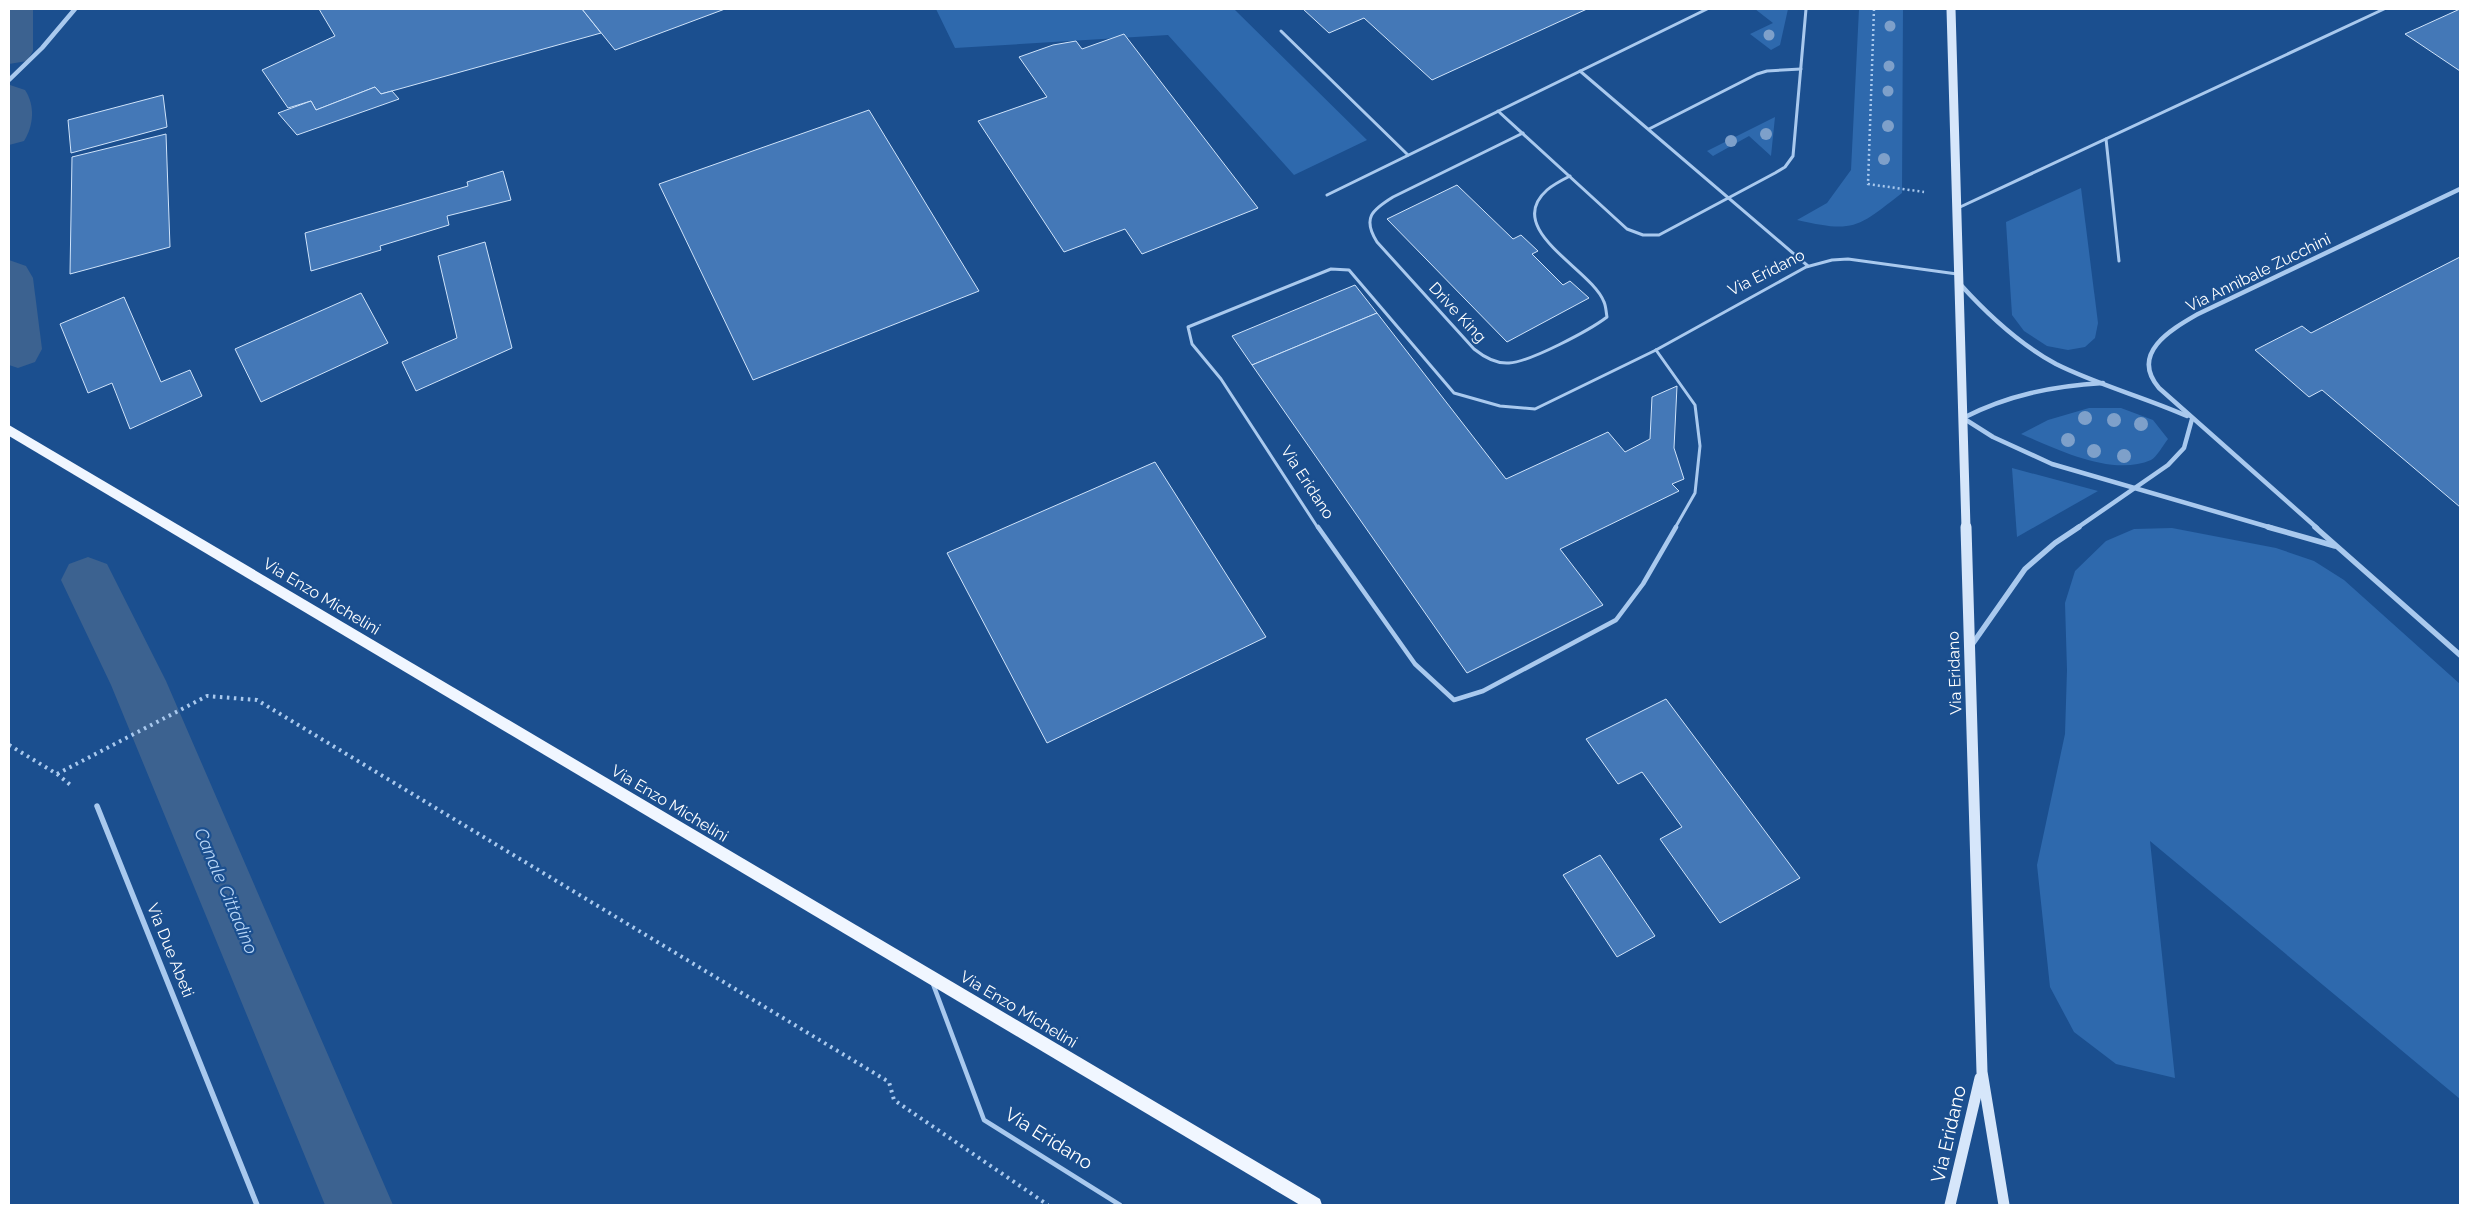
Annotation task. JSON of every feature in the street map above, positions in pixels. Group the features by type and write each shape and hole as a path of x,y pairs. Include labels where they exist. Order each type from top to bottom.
{"main road":[{"name":"Via Eridano","path":"1951,9 1982,1072 2004,1205"},
{"name":"Via Enzo Michelini","path":"9,430 1314,1205"},
{"name":"Via Eridano","path":"1950,1205 1982,1072"}],"street":[{"path":"9,80 42,48 74,9"},
{"name":"Via Annibale Zucchini","path":"2460,189 2198,314 2165,333 2153,346 2150,361 2153,379 2192,419 2460,655"},
{"name":"Via Annibale Zucchini","path":"1959,279 1983,311 2007,331 2045,357 2072,371 2151,400 2192,419"},
{"name":"Via Annibale Zucchini","path":"2103,383 2060,384 2031,390 1982,408 1963,418 1993,437 2052,464 2338,547"},
{"path":"1970,648 2026,569 2055,543 2168,465 2184,448 2192,419"},
{"name":"Via Due Abeti","path":"97,806 258,1205"}],"lane":[{"path":"1327,195 1707,9"},
{"path":"1498,111 1628,229 1638,235 1649,237 1673,229 1780,170 1793,156 1806,9"},
{"path":"1957,209 2384,9"},
{"path":"1281,31 1408,155"},
{"path":"1649,129 1757,74 1777,70 1801,69"},
{"path":"1580,71 1808,266"},
{"name":"Drive King","path":"1523,133 1393,196 1376,208 1368,220 1368,228 1376,242 1474,349 1494,362 1514,363 1523,360 1594,326 1607,317 1608,311 1602,297 1544,239 1534,217 1536,205 1542,194 1570,176"},
{"path":"2106,139 2119,261"},
{"name":"Via Eridano","path":"1656,350 1695,405 1700,446 1695,493 1643,584 1616,620 1483,691 1454,700 1415,664 1332,549 1221,378 1192,344 1188,327 1331,269 1349,270 1454,394 1500,406 1535,409 1656,350 1808,266 1832,260 1848,259 1959,279"},
{"name":"Via Eridano","path":"931,978 984,1120 1120,1205"}],"path":[{"path":"1874,9 1868,184 1957,197"},
{"path":"57,774 207,696 257,700 889,1082 894,1100 1048,1205"},
{"path":"9,745 57,774 97,806"}],"shaded area":[{"path":"936,9 1236,9 1367,140 1294,175 1168,35 955,48"},
{"path":"1755,9 1788,9 1780,45 1771,50 1750,34 1773,23"},
{"path":"1859,9 1903,9 1902,193 1875,214 1854,225 1831,226 1797,220 1827,203 1851,170"},
{"path":"1775,117 1771,156 1749,136 1713,156 1707,151"},
{"path":"2081,188 2098,323 2095,338 2085,347 2068,350 2047,346 2024,331 2012,315 2006,222"},
{"path":"2089,408 2121,408 2153,420 2168,439 2158,454 2151,460 2136,464 2119,465 2085,459 2021,434 2048,420"},
{"path":"2012,468 2098,491 2017,537"},
{"path":"2172,528 2276,548 2314,561 2344,580 2460,684 2460,1099 2150,841 2175,1078 2116,1064 2074,1032 2050,987 2037,865 2065,734 2067,670 2065,603 2075,571 2106,541 2134,529"}],"building":[{"path":"319,9 582,9 601,33 381,94 375,87 316,110 311,101 288,108 262,70 335,36"},
{"path":"582,9 725,9 615,50"},
{"path":"1303,9 1587,9 1432,80 1364,18 1329,33"},
{"path":"2460,9 2460,71 2405,34"},
{"path":"1124,34 1258,208 1142,254 1125,229 1064,252 978,121 1047,97 1019,57 1053,45 1076,41 1082,49"},
{"path":"375,87 381,94 392,91 399,99 297,135 278,113 311,101 316,110"},
{"path":"163,95 167,127 71,153 68,120"},
{"path":"869,110 979,291 753,380 659,184"},
{"path":"166,134 170,247 70,274 72,157"},
{"path":"503,171 511,200 447,216 449,225 380,246 381,250 311,271 305,233 468,186 467,182"},
{"path":"1457,185 1513,239 1521,235 1538,251 1532,254 1563,285 1570,281 1589,298 1507,342 1387,219"},
{"path":"485,242 512,348 416,391 402,362 457,338 438,256"},
{"path":"2460,257 2460,507 2322,390 2309,397 2255,350 2302,326 2311,333"},
{"path":"1355,285 1377,313 1252,365 1232,336"},
{"path":"361,293 388,343 261,402 235,349"},
{"path":"124,297 161,382 190,370 202,396 130,429 112,383 88,393 60,324"},
{"path":"1377,313 1506,479 1608,432 1625,452 1650,439 1652,397 1677,386 1674,448 1684,479 1672,484 1679,491 1560,549 1603,605 1467,673 1252,365"},
{"path":"1155,462 1266,637 1047,743 947,553"},
{"path":"1666,699 1800,878 1720,923 1660,839 1682,827 1642,772 1618,784 1586,739"},
{"path":"1600,855 1655,936 1617,957 1563,875"}],"waterway":[{"name":"Canale Cittadino","path":"12,51 13,9"},
{"name":"Canale Cittadino","path":"9,130 10,100"},
{"name":"Canale Cittadino","path":"9,278 18,349"},
{"name":"Canale Cittadino","path":"88,580 138,681 359,1205"}]}
